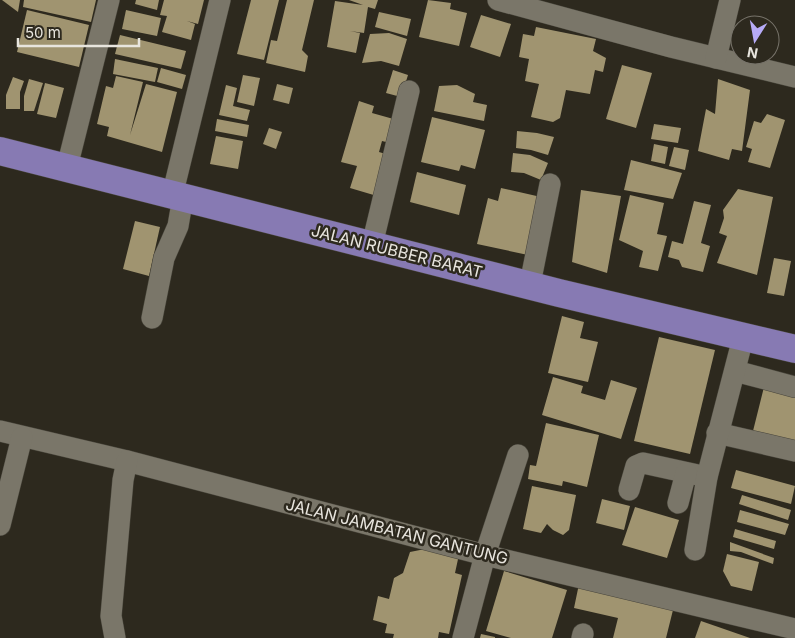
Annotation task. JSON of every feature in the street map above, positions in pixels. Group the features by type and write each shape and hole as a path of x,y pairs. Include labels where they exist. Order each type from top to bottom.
{"main road":[{"name":"JALAN RUBBER BARAT","path":"0,151 743,338 795,349"}],"street":[{"path":"67,167 109,0"},
{"path":"152,318 164,258 178,226 177,196 220,0"},
{"path":"716,58 730,0"},
{"path":"504,1 716,58 795,77"},
{"path":"372,245 409,91"},
{"path":"530,284 550,184"},
{"path":"695,550 707,477 743,338"},
{"path":"734,372 795,387"},
{"name":"JALAN JAMBATAN GANTUNG","path":"0,431 127,461 783,631"},
{"path":"717,433 795,451"},
{"path":"0,525 22,436"},
{"path":"463,638 485,554 518,455"},
{"path":"115,638 111,616 123,480 127,461"},
{"path":"630,490 636,466 643,463 707,477"},
{"path":"678,502 686,473"}],"building":[{"path":"2,0 20,0 18,12"},
{"path":"24,0 96,0 91,22 23,7"},
{"path":"136,0 159,0 157,10 135,4"},
{"path":"164,0 204,0 198,24 187,21 195,24 191,40 162,32 167,16 160,15"},
{"path":"251,0 279,0 264,60 237,54"},
{"path":"287,0 314,0 302,50 308,56 305,72 266,63 271,40 277,41"},
{"path":"349,0 378,0 375,9 368,7 364,33 350,31 360,33 356,53 327,47 335,1 363,5"},
{"path":"428,0 451,3 450,9 467,13 459,46 419,37"},
{"path":"27,10 89,25 79,67 17,52"},
{"path":"126,10 161,18 157,36 122,29"},
{"path":"379,12 411,19 407,36 375,27"},
{"path":"481,15 511,24 500,57 470,47"},
{"path":"536,27 596,39 593,51 606,58 603,72 595,70 590,94 566,90 560,118 553,122 531,117 539,84 525,81 529,59 519,57 523,34 534,36"},
{"path":"389,33 407,39 399,66 381,61 362,63 370,34"},
{"path":"120,35 186,51 181,69 115,54"},
{"path":"115,59 158,68 155,82 113,74"},
{"path":"622,65 652,73 636,128 606,119"},
{"path":"161,68 186,75 182,89 157,82"},
{"path":"393,70 408,75 401,97 386,93"},
{"path":"243,75 260,78 254,106 237,102"},
{"path":"116,76 143,82 130,135 146,84 177,92 162,152 107,136 109,127 97,124 106,86 113,88"},
{"path":"13,77 24,81 20,92 20,109 6,109 6,95"},
{"path":"29,79 43,83 34,111 24,111 24,96"},
{"path":"718,79 750,90 742,151 732,149 729,160 698,151 706,109 715,114"},
{"path":"45,83 64,88 56,118 37,114"},
{"path":"277,84 293,88 289,104 273,100"},
{"path":"226,85 237,88 233,106 250,110 247,121 219,115"},
{"path":"457,85 475,94 473,102 487,105 484,121 434,111 439,86"},
{"path":"359,101 374,106 372,113 397,120 390,143 382,141 379,152 389,155 377,196 350,188 357,166 341,162"},
{"path":"767,114 785,120 770,168 748,162 752,149 746,147 754,121 761,123"},
{"path":"432,117 485,130 475,169 461,165 459,171 421,162"},
{"path":"217,119 249,125 247,137 215,131"},
{"path":"654,124 681,128 678,143 651,139"},
{"path":"269,128 282,132 276,149 263,144"},
{"path":"517,131 554,137 548,155 516,148"},
{"path":"216,136 243,141 238,169 210,164"},
{"path":"654,144 668,147 665,164 651,161"},
{"path":"674,147 689,150 685,170 669,166"},
{"path":"513,153 530,155 548,163 541,180 524,173 511,172"},
{"path":"631,160 682,173 673,199 624,190"},
{"path":"417,172 466,185 459,215 410,202"},
{"path":"501,188 541,197 528,255 477,244 488,198 498,201"},
{"path":"738,189 773,197 757,275 717,263 727,236 719,233 724,218 723,210"},
{"path":"581,190 621,196 607,273 572,262"},
{"path":"630,195 664,203 657,234 667,236 658,271 639,267 643,251 619,240"},
{"path":"694,201 711,205 701,243 710,246 703,272 682,267 679,260 668,257 672,241 683,244"},
{"path":"135,221 160,227 149,276 123,269"},
{"path":"774,258 791,261 784,296 767,293"},
{"path":"562,316 584,322 580,338 598,342 588,382 548,373"},
{"path":"659,337 715,350 690,454 634,441"},
{"path":"553,377 583,386 581,393 605,400 611,380 637,388 621,439 542,415"},
{"path":"764,387 795,394 795,442 753,431"},
{"path":"546,423 599,435 587,487 563,481 562,486 528,479 530,465 536,466"},
{"path":"736,470 795,486 791,504 731,488"},
{"path":"532,486 576,495 569,530 563,535 553,530 547,524 541,533 523,529"},
{"path":"742,495 791,510 788,520 739,504"},
{"path":"602,499 630,506 624,530 596,523"},
{"path":"635,507 679,520 667,558 622,545"},
{"path":"740,510 789,524 785,535 737,522"},
{"path":"735,529 776,541 774,549 733,537"},
{"path":"730,542 774,558 773,564 741,552 730,551"},
{"path":"425,549 460,550 455,573 462,575 449,634 439,632 438,638 393,638 394,634 385,633 387,624 373,620 378,596 389,599 394,578 403,573 410,552"},
{"path":"727,554 759,562 752,591 731,586 723,571"},
{"path":"504,571 567,590 552,638 511,638 486,631"},
{"path":"579,584 674,606 666,638 613,638 618,618 574,608"},
{"path":"701,621 750,638 695,638"},
{"path":"481,634 495,637 495,638 480,638"}]}
